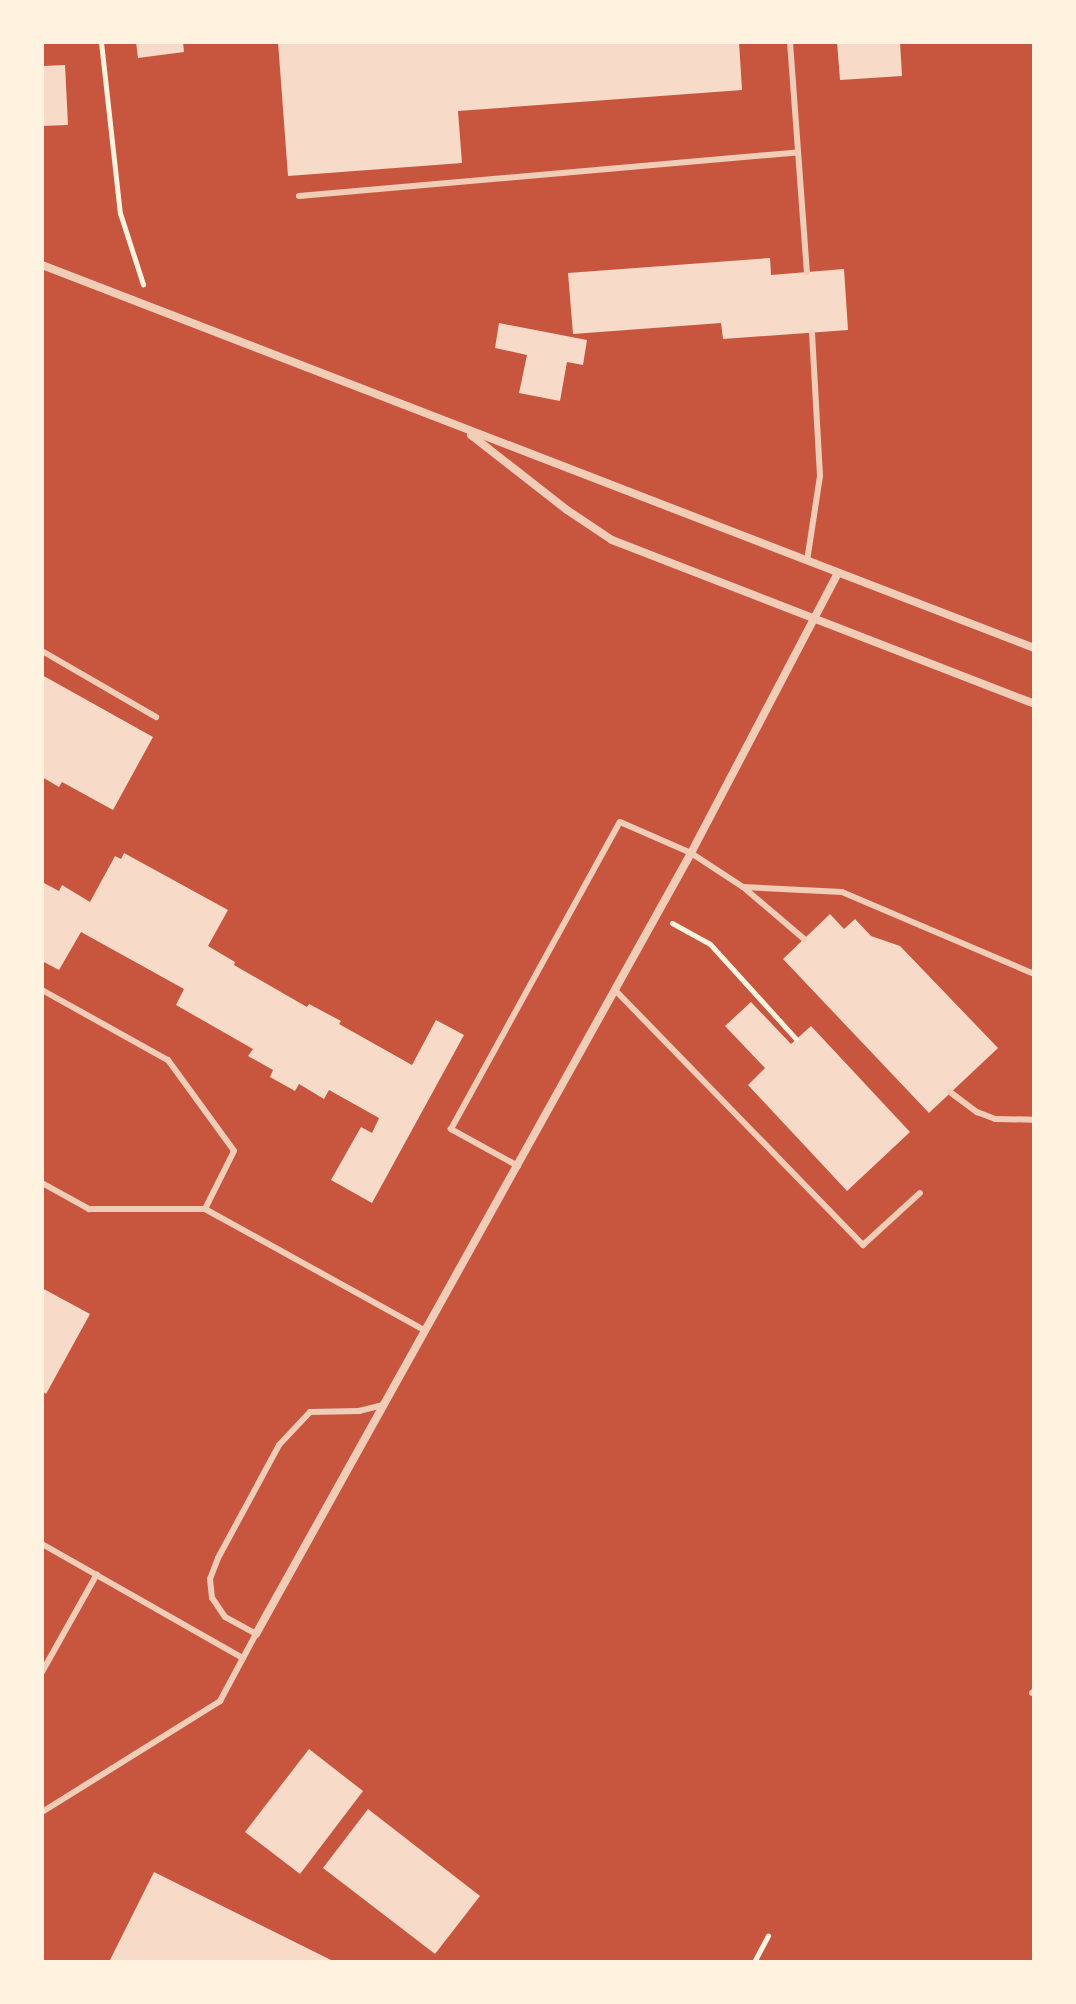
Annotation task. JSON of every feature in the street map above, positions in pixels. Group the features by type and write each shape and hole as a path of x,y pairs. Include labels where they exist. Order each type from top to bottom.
{"street":[{"path":"42,265 1034,648"},
{"path":"461,427 567,510 612,540 1034,704"},
{"path":"256,1634 691,853 838,573"}],"lane":[{"path":"790,42 807,272"},
{"path":"299,196 797,152"},
{"path":"807,561 820,476 812,332"},
{"path":"42,651 156,717"},
{"path":"518,1166 451,1129 620,822 691,853 743,887 804,939"},
{"path":"743,887 842,892 1034,974"},
{"path":"42,990 168,1060 234,1151 205,1209"},
{"path":"615,990 863,1245 920,1193"},
{"path":"950,1092 977,1112 995,1119 1034,1120"},
{"path":"42,1183 89,1209 205,1209 426,1331"},
{"path":"42,1812 220,1701 256,1634 225,1617 212,1598 210,1579 279,1445 310,1412 359,1411 383,1405"},
{"path":"42,1544 243,1658"},
{"path":"42,1672 97,1574"}],"path":[{"path":"101,42 120,213 152,307"},
{"path":"657,914 710,944 796,1039"},
{"path":"754,1962 768,1936"}],"building":[{"path":"136,42 183,42 184,52 138,58"},
{"path":"278,42 739,42 742,90 458,111 462,163 288,176"},
{"path":"837,42 900,42 902,76 840,80"},
{"path":"65,65 68,125 42,126 42,66"},
{"path":"770,258 771,275 844,269 848,330 723,339 721,323 573,334 568,273"},
{"path":"499,323 587,340 583,365 567,362 560,401 519,393 527,355 495,348"},
{"path":"42,675 153,737 113,810 62,782 59,787 42,777"},
{"path":"124,853 228,910 208,946 235,962 234,965 307,1007 309,1004 341,1021 339,1024 412,1065 436,1020 464,1035 372,1203 331,1180 361,1127 372,1133 379,1118 329,1090 324,1099 299,1084 295,1091 270,1077 273,1070 248,1056 253,1049 176,1005 184,989 81,932 59,970 42,961 42,882 59,891 62,885 90,902 115,856 121,859"},
{"path":"830,914 844,929 855,919 871,936 900,946 998,1048 929,1113 783,959"},
{"path":"751,1002 791,1044 811,1026 910,1132 847,1191 748,1085 765,1068 725,1026"},
{"path":"42,1288 90,1314 46,1394 42,1391"},
{"path":"309,1749 363,1791 300,1874 245,1832"},
{"path":"368,1809 480,1896 435,1954 323,1868"},
{"path":"154,1872 335,1962 109,1962"}]}
